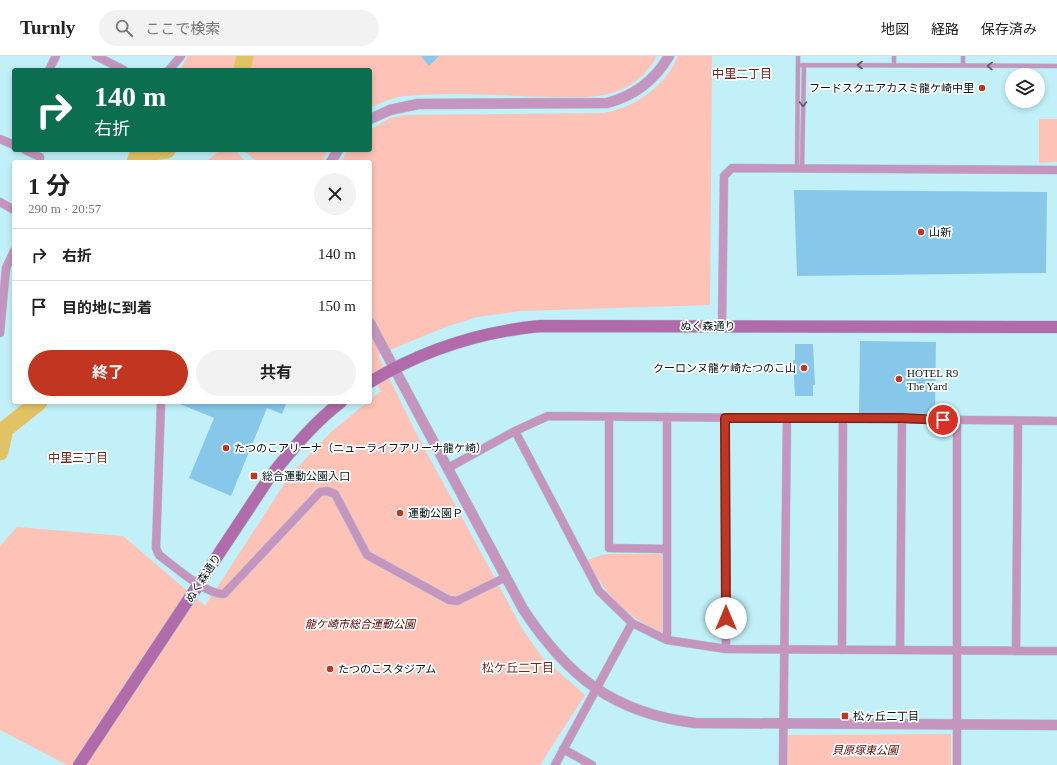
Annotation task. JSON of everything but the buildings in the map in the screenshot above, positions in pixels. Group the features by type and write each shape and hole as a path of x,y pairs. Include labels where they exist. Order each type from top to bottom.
{"main road":[{"name":"ぬく森通り","path":"372,381 394,368 424,354 464,340 515,328 567,324 1057,327"},
{"name":"ぬく森通り","path":"79,765 269,478 295,445 323,417 339,404"}],"street":[{"path":"50,68 56,56"},
{"path":"96,56 120,68"},
{"path":"171,68 180,56"},
{"path":"372,118 390,110 418,104 607,103 635,92 650,81 669,56"},
{"path":"0,139 12,143"},
{"path":"29,152 40,157 40,160"},
{"path":"722,326 724,176 732,168 1057,170"},
{"path":"0,202 12,209"},
{"path":"0,333 3,266 12,254"},
{"path":"372,327 523,609 548,644 578,676 596,689 643,711 677,721 784,724 1057,725"},
{"path":"161,404 156,548 159,555 199,585 217,595 224,594 320,492 327,491 335,494 367,555 449,600 457,601 506,577"},
{"path":"448,468 515,431 548,416 902,418 957,421 1057,421"},
{"path":"609,417 609,548 667,549"},
{"path":"667,417 667,640"},
{"path":"725,418 726,649"},
{"path":"783,765 787,418"},
{"path":"842,650 843,418"},
{"path":"900,650 902,418"},
{"path":"957,421 957,765"},
{"path":"1016,651 1018,421"},
{"path":"515,431 599,591 632,623 667,640 726,649 1057,651"},
{"path":"555,765 632,623"},
{"path":"563,749 592,765"}],"lane":[{"path":"798,56 799,168"},
{"path":"894,56 894,65"},
{"path":"962,65 963,56"},
{"path":"798,65 1057,66"},
{"path":"799,168 804,65"}],"green space":[{"path":"188,56 657,56 646,72 637,81 620,90 604,95 554,97 436,94 398,97 372,107 372,68 181,68"},
{"name":"龍ケ崎市総合運動公園","path":"678,56 712,56 710,305 522,311 477,317 443,328 378,355 416,433 523,630 542,657 585,695 540,765 67,765 0,730 0,546 17,527 123,536 205,606 290,475 331,432 365,404 372,404 372,398 381,391 372,375 372,160 342,160 347,152 372,152 372,129 390,118 405,115 604,113 616,110 638,101 648,94 665,77"},
{"path":"1039,119 1057,119 1057,162 1039,163"},
{"path":"218,152 237,152 244,160 208,160"},
{"path":"245,152 327,152 323,160 255,160"},
{"path":"606,554 662,554 662,633 636,619 626,611 602,585 587,560"},
{"name":"貝原塚東公園","path":"951,734 951,765 787,765 788,735"}],"waterway":[{"path":"242,68 245,56"},
{"path":"136,160 138,154 152,152"},
{"path":"0,452 5,429 36,404"}],"place":[{"name":"フードスクエアカスミ龍ケ崎中里","path":"982,88"},
{"name":"山新","path":"921,232"},
{"name":"クーロンヌ龍ケ崎たつのこ山","path":"804,368"},
{"name":"HOTEL R9 The Yard","path":"899,379"},
{"name":"たつのこアリーナ（ニューライフアリーナ龍ケ崎）","path":"226,448"},
{"name":"総合運動公園入口","path":"254,476"},
{"name":"運動公園Ｐ","path":"400,513"},
{"name":"たつのこスタジアム","path":"330,669"},
{"name":"松ヶ丘二丁目","path":"845,716"}],"district":[{"name":"中里二丁目","path":"742,74"},
{"name":"中里三丁目","path":"78,458"},
{"name":"松ケ丘二丁目","path":"518,668"}],"route":[{"path":"726,618 725,418 902,418 943,420"}]}
